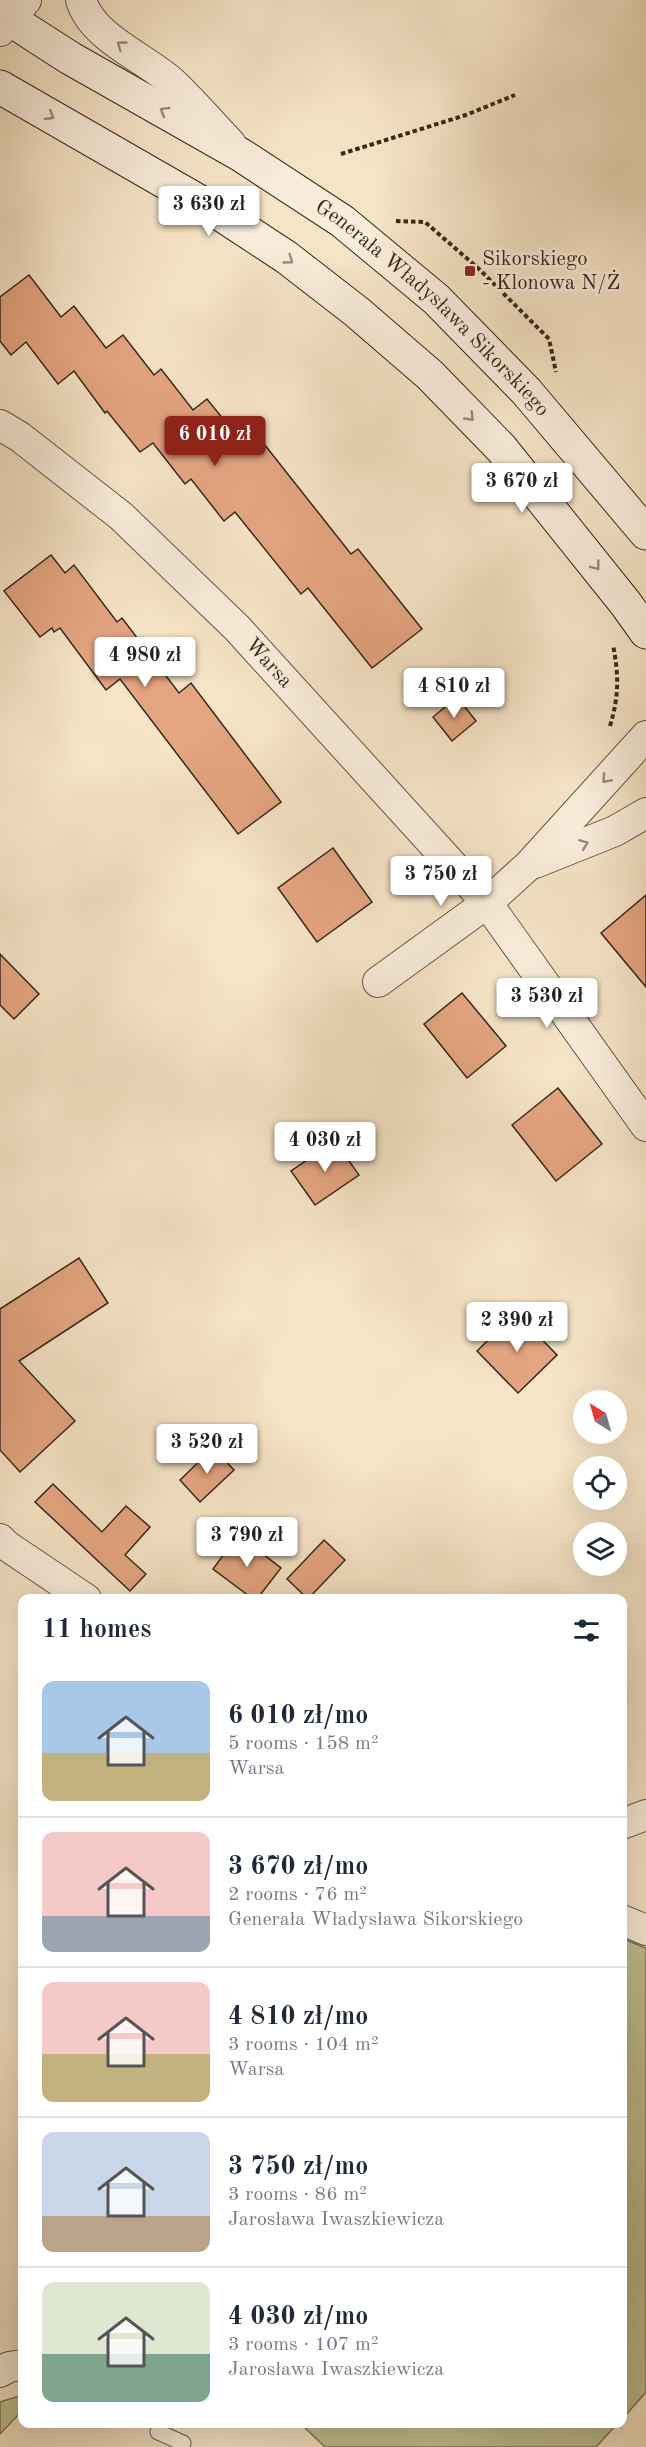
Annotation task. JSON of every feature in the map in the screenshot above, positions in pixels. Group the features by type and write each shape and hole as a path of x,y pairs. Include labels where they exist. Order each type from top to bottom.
{"street":[{"path":"81,0 87,14 109,37 171,81 241,155"},
{"name":"Generała Władysława Sikorskiego","path":"9,16 70,58 241,155 342,221 436,298 526,391 646,533"},
{"path":"0,87 219,213 286,257 357,312 429,375 501,448 646,632"},
{"name":"Warsa","path":"0,425 20,437 121,516 237,628 487,903 646,1126"},
{"path":"378,982 487,903 529,865 646,736"},
{"path":"529,865 615,831 646,813"},
{"path":"2,1545 78,1594"},
{"path":"627,1822 646,1815"},
{"path":"627,1922 646,1930"}],"lane":[{"path":"158,2432 183,2443"}],"path":[{"path":"341,154 466,115 515,95"},
{"path":"425,222 479,269 549,339"},
{"path":"608,731 617,703 618,677 610,637"}],"green space":[{"path":"627,1941 646,1948 646,2392 627,2413"},
{"path":"18,2396 18,2415 0,2434 0,2402"},
{"path":"305,2428 613,2428 596,2447 325,2447"}],"building":[{"path":"29,275 61,317 74,306 106,348 123,335 154,375 161,369 193,410 207,399 240,440 253,430 351,554 358,549 422,629 372,668 308,588 301,594 235,512 224,521 191,479 185,484 153,443 140,452 107,411 105,413 74,371 58,384 26,342 11,355 0,341 0,297"},
{"path":"51,555 65,573 74,565 117,622 122,618 179,693 191,683 281,802 238,834 120,679 106,690 60,628 54,632 52,628 40,637 4,591"},
{"path":"457,697 476,721 452,741 433,717"},
{"path":"333,848 372,902 317,942 278,888"},
{"path":"646,895 646,987 601,933"},
{"path":"0,954 39,994 14,1019 0,1005"},
{"path":"462,993 506,1046 467,1078 424,1024"},
{"path":"558,1088 602,1144 556,1181 512,1125"},
{"path":"335,1141 359,1175 315,1205 291,1171"},
{"path":"79,1258 108,1303 19,1361 75,1421 20,1472 0,1450 0,1309"},
{"path":"516,1313 557,1355 518,1393 477,1351"},
{"path":"213,1448 234,1470 200,1502 180,1480"},
{"path":"53,1484 102,1532 126,1506 150,1527 125,1555 146,1574 130,1591 35,1502"},
{"path":"238,1535 281,1568 261,1594 246,1594 213,1569"},
{"path":"324,1540 345,1560 313,1594 303,1594 287,1579"}],"place":[{"name":"Sikorskiego - Klonowa N/Ż","path":"470,271"}]}
